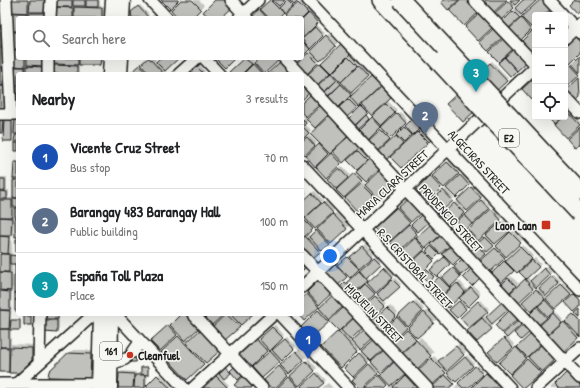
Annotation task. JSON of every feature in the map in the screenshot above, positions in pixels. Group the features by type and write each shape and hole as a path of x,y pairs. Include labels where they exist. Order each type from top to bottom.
{"highway":[{"name":"E2","path":"381,0 580,214"},
{"name":"E2","path":"401,0 580,192"}],"main road":[{"path":"114,4 121,16"},
{"path":"110,72 111,60"},
{"path":"120,72 121,60"},
{"name":"161","path":"101,316 103,387"},
{"name":"161","path":"103,387 111,364 111,316"}],"street":[{"path":"6,0 10,114"},
{"path":"50,16 51,0"},
{"path":"150,0 165,16"},
{"path":"231,0 242,16"},
{"path":"244,16 258,0"},
{"name":"ALGECIRAS STREET","path":"308,0 449,148 580,290"},
{"path":"474,0 532,63"},
{"path":"549,0 560,12"},
{"path":"568,19 579,29 568,36"},
{"path":"48,60 48,72"},
{"path":"181,72 194,60"},
{"path":"206,60 217,72"},
{"path":"286,60 297,72"},
{"name":"MARIA CLARA STREET","path":"304,285 532,69"},
{"name":"PRUDENCIO STREET","path":"304,79 407,188 580,378"},
{"path":"568,100 580,113"},
{"name":"R.S. CRISTOBAL STREET","path":"304,167 510,388"},
{"name":"MIGUELIN STREET","path":"304,257 427,388"},
{"path":"39,364 40,316"},
{"path":"18,386 39,364 92,316"},
{"path":"117,316 184,388"},
{"path":"195,316 262,388"},
{"path":"193,388 272,316"},
{"path":"282,316 348,388"},
{"path":"111,364 129,355 140,342"},
{"path":"536,388 580,348"},
{"path":"0,384 18,386 103,387"}],"building":[{"path":"12,0 28,0 28,13 12,12"},
{"path":"30,0 46,0 46,12 29,12"},
{"path":"55,0 72,0 72,7 55,7"},
{"path":"73,0 85,0 85,6 73,6"},
{"path":"86,0 98,0 98,7 86,7"},
{"path":"161,0 179,0 170,9"},
{"path":"181,0 192,0 201,9 194,16 176,16 171,10"},
{"path":"215,0 224,0 232,8 223,16 208,16 203,12"},
{"path":"270,0 283,13 280,16 267,16 260,9"},
{"path":"272,0 285,0 279,6"},
{"path":"287,0 293,6 284,14 279,8"},
{"path":"289,0 299,0 294,5"},
{"path":"444,0 459,0 448,10 441,2"},
{"path":"461,0 467,0 479,12 464,26 449,10"},
{"path":"486,0 507,0 493,13 483,3"},
{"path":"510,0 520,0 515,5"},
{"path":"523,0 537,0 521,15 515,8"},
{"path":"540,0 542,0 551,9 548,12 532,12 531,27 521,17"},
{"path":"574,0 580,0 580,11 577,14 569,5"},
{"path":"508,1 514,8 500,21 494,14"},
{"path":"298,3 308,13 304,17 284,15"},
{"path":"138,6 147,16 132,16 131,12"},
{"path":"56,7 73,8 73,16 56,16"},
{"path":"74,7 102,8 102,16 74,16"},
{"path":"259,9 265,16 253,16"},
{"path":"0,11 2,11 2,30 0,30"},
{"path":"513,11 520,18 508,29 502,22"},
{"path":"12,13 27,13 27,16 16,16 16,31 12,31"},
{"path":"30,13 45,13 45,16 29,16"},
{"path":"309,13 318,23 304,37 304,18"},
{"path":"480,13 493,27 478,41 465,27"},
{"path":"521,18 531,30 519,42 508,30"},
{"path":"315,27 323,36 310,49 304,42 304,37"},
{"path":"493,29 502,38 488,51 479,42"},
{"path":"532,31 532,56 520,43"},
{"path":"0,32 3,32 3,47 0,47"},
{"path":"12,32 16,32 16,49 12,49"},
{"path":"326,35 336,46 320,61 310,51"},
{"path":"575,37 580,42 580,53 570,63 568,61 568,44"},
{"path":"504,38 514,48 499,62 489,52"},
{"path":"304,43 310,49 304,55"},
{"path":"341,44 350,54 331,73 321,63"},
{"path":"0,48 5,48 5,67 0,67"},
{"path":"515,48 527,62 517,71 505,57"},
{"path":"13,50 16,50 16,60 25,60 25,67 13,66"},
{"path":"308,53 318,63 305,76 304,72 301,72 295,65 300,60 304,60 304,57"},
{"path":"580,56 580,73 572,64"},
{"path":"348,57 357,66 341,82 332,73"},
{"path":"504,57 517,71 511,77 498,63"},
{"path":"27,60 44,60 43,66 27,65"},
{"path":"54,60 78,60 78,65 54,64"},
{"path":"79,60 101,60 100,65 79,65"},
{"path":"146,60 151,60 162,72 148,72 141,64"},
{"path":"158,60 177,60 165,71 156,62"},
{"path":"217,60 233,60 225,68"},
{"path":"242,60 247,60 252,64 244,72 229,72"},
{"path":"258,60 279,60 266,72 262,72 254,63"},
{"path":"292,60 300,60 294,65"},
{"path":"280,62 289,72 269,72"},
{"path":"320,63 330,73 316,86 306,76"},
{"path":"490,63 507,81 463,122 446,104"},
{"path":"253,64 260,72 245,72"},
{"path":"570,64 580,75 568,85 568,84 568,66"},
{"path":"54,65 77,66 77,72 54,72"},
{"path":"140,65 146,72 132,72"},
{"path":"195,65 202,72 188,72"},
{"path":"26,66 43,67 43,72 26,72"},
{"path":"358,66 368,77 351,93 341,82"},
{"path":"14,67 25,67 25,72 16,72 16,85 13,85"},
{"path":"0,68 5,68 5,85 0,86"},
{"path":"331,73 337,80 323,93 317,86"},
{"path":"371,77 381,87 359,107 350,97"},
{"path":"579,78 580,97 576,101 568,92 568,88"},
{"path":"337,80 341,84 327,97 323,94"},
{"path":"532,80 532,100 522,89"},
{"path":"341,84 351,95 337,109 327,98"},
{"path":"0,86 5,86 5,110 0,110"},
{"path":"15,86 16,86 16,109 14,109"},
{"path":"381,87 391,98 372,116 362,105"},
{"path":"304,88 309,93 304,98"},
{"path":"310,95 319,105 306,117 304,115 304,101"},
{"path":"348,99 357,108 346,118 337,109"},
{"path":"386,104 395,113 382,126 372,116"},
{"path":"321,105 329,114 315,128 306,119"},
{"path":"361,106 368,113 353,127 347,120"},
{"path":"568,112 580,125 566,138 554,125 559,120 568,120"},
{"path":"397,113 406,123 391,138 381,128"},
{"path":"331,114 350,134 330,154 310,134"},
{"path":"366,115 369,119 357,130 354,127"},
{"path":"372,117 381,127 367,141 358,131"},
{"path":"0,118 3,118 2,133 0,133"},
{"path":"4,119 12,119 12,141 3,141"},
{"path":"15,119 16,119 16,134 14,134"},
{"path":"412,119 420,128 413,135 405,126"},
{"path":"550,120 559,120 554,124"},
{"path":"404,127 412,135 404,143 396,135"},
{"path":"422,127 433,138 429,142 418,131"},
{"path":"580,127 580,144 575,148 567,139"},
{"path":"304,128 309,133 304,138"},
{"path":"380,130 390,140 376,153 366,143"},
{"path":"417,132 428,143 401,168 390,157"},
{"path":"15,135 16,135 16,142 14,142"},
{"path":"349,136 360,147 343,163 332,151"},
{"path":"396,136 403,144 385,161 377,153"},
{"path":"307,137 315,146 305,155 304,154 304,139"},
{"path":"319,144 328,154 315,167 306,156"},
{"path":"357,151 367,161 357,170 347,160"},
{"path":"331,153 341,164 326,178 316,167"},
{"path":"370,158 380,169 366,182 356,172"},
{"path":"14,162 16,162 16,179 13,179"},
{"path":"447,162 459,174 444,188 432,176"},
{"path":"339,168 348,178 336,189 327,179"},
{"path":"381,170 395,184 379,200 365,185"},
{"path":"354,173 362,181 344,198 336,190"},
{"path":"460,175 469,185 456,198 446,188"},
{"path":"430,176 441,188 425,204 414,192"},
{"path":"0,179 5,179 5,191 0,191"},
{"path":"13,180 16,180 16,198 13,198"},
{"path":"361,184 373,196 357,211 345,198"},
{"path":"471,187 481,198 467,211 457,200"},
{"path":"443,190 453,201 437,215 427,205"},
{"path":"0,191 7,192 7,199 0,199"},
{"path":"312,193 321,203 305,218 304,217 304,200"},
{"path":"410,197 423,211 411,222 398,208"},
{"path":"13,198 16,198 16,207 13,207"},
{"path":"0,200 12,200 12,217 0,217"},
{"path":"481,200 489,209 473,224 465,215"},
{"path":"323,202 333,213 315,229 305,218"},
{"path":"454,203 464,213 449,227 439,217"},
{"path":"396,208 410,223 388,243 374,228"},
{"path":"491,209 501,220 478,241 468,230"},
{"path":"424,212 431,220 418,232 411,225"},
{"path":"333,214 347,229 331,244 317,229"},
{"path":"464,215 472,224 465,230 457,221"},
{"path":"0,217 12,218 11,236 0,236"},
{"path":"15,218 16,218 16,237"},
{"path":"304,220 313,229 304,237"},
{"path":"434,221 444,232 426,248 416,238"},
{"path":"501,222 510,231 495,244 486,235"},
{"path":"409,225 417,234 399,251 390,242"},
{"path":"316,230 330,245 322,251 309,237"},
{"path":"467,232 477,242 468,250 459,240"},
{"path":"510,232 521,243 506,257 496,246"},
{"path":"444,233 453,243 440,254 431,244"},
{"path":"0,236 9,237 8,254 0,253"},
{"path":"305,236 320,252 312,259 304,251"},
{"path":"485,237 494,246 487,252 478,243"},
{"path":"415,238 425,249 409,264 399,253"},
{"path":"453,244 463,255 453,265 442,254"},
{"path":"477,244 486,254 478,261 469,252"},
{"path":"362,246 372,257 359,268 349,257"},
{"path":"431,246 439,254 434,259 426,251"},
{"path":"520,247 532,259 517,273 505,261"},
{"path":"495,248 505,258 489,273 479,262"},
{"path":"424,251 434,261 420,275 410,264"},
{"path":"0,254 9,254 9,272 0,272"},
{"path":"10,255 16,256 16,264 10,264"},
{"path":"465,256 473,265 461,275 454,267"},
{"path":"347,257 359,269 350,278 337,265"},
{"path":"374,257 381,264 366,278 359,270"},
{"path":"444,257 450,264 437,277 430,270"},
{"path":"532,260 539,267 526,279 519,272"},
{"path":"304,261 308,265 304,269"},
{"path":"504,261 514,271 500,284 491,274"},
{"path":"335,264 347,277 335,288 322,276"},
{"path":"384,267 393,277 376,293 367,283"},
{"path":"473,267 482,276 472,286 463,277"},
{"path":"453,268 461,277 450,287 442,278"},
{"path":"544,268 550,275 536,288 530,281"},
{"path":"427,270 434,277 428,282 421,275"},
{"path":"359,271 368,281 356,291 347,282"},
{"path":"0,272 11,273 11,291 0,290"},
{"path":"14,275 16,275 16,293 14,293"},
{"path":"552,276 559,284 546,296 539,288"},
{"path":"439,277 450,288 439,298 428,287"},
{"path":"508,278 516,286 509,293 501,285"},
{"path":"392,279 400,287 384,301 377,294"},
{"path":"525,279 533,289 518,303 509,294"},
{"path":"319,280 332,293 319,305 307,292"},
{"path":"345,282 354,292 346,300 337,290"},
{"path":"457,283 465,292 448,308 439,299"},
{"path":"365,284 375,294 361,307 352,297"},
{"path":"561,285 571,295 555,309 546,299"},
{"path":"471,287 479,296 468,307 459,298"},
{"path":"536,289 545,299 531,312 522,302"},
{"path":"0,291 10,292 10,310 0,310"},
{"path":"307,294 319,307 304,321 300,316 304,316 304,296"},
{"path":"334,294 345,305 329,319 319,308"},
{"path":"574,294 580,300 580,307 574,312 565,302"},
{"path":"375,296 385,306 368,322 358,312"},
{"path":"15,300 16,300 16,311"},
{"path":"545,300 555,311 548,317 538,306"},
{"path":"459,301 466,309 457,318 449,310"},
{"path":"478,301 488,312 469,328 460,318"},
{"path":"413,302 422,312 407,326 398,316"},
{"path":"502,302 509,309 492,324 486,317"},
{"path":"345,306 355,316 339,331 329,321"},
{"path":"387,307 396,316 379,333 369,323"},
{"path":"537,307 547,318 536,327 527,317"},
{"path":"580,309 580,318 575,313"},
{"path":"0,310 10,311 9,329 0,329"},
{"path":"318,310 329,322 311,338 301,327"},
{"path":"510,310 518,319 502,333 495,325"},
{"path":"424,312 434,323 417,338 407,328"},
{"path":"553,313 561,322 545,337 537,328"},
{"path":"573,314 580,321 580,337 565,321"},
{"path":"24,316 31,316 31,325 24,325"},
{"path":"44,316 58,316 58,319 44,319"},
{"path":"179,316 192,316 201,326 185,341 170,325"},
{"path":"204,316 222,316 212,325"},
{"path":"224,316 228,316 240,327 225,340 212,327"},
{"path":"232,316 251,316 241,325"},
{"path":"356,316 365,326 350,340 341,330"},
{"path":"397,317 406,327 389,343 380,334"},
{"path":"482,318 492,329 477,342 467,331"},
{"path":"11,320 20,320 20,330 10,330"},
{"path":"45,320 57,320 57,333 44,332"},
{"path":"519,320 522,324 507,338 503,334"},
{"path":"563,321 578,338 561,354 545,337"},
{"path":"168,325 177,335 160,351 150,341"},
{"path":"523,325 530,332 521,340 514,333"},
{"path":"272,327 283,338 270,351 259,339"},
{"path":"367,327 375,336 360,350 352,341"},
{"path":"202,328 222,349 206,363 186,343"},
{"path":"0,329 9,329 9,347 0,347"},
{"path":"406,329 416,339 400,354 390,344"},
{"path":"338,331 357,352 341,368 321,347"},
{"path":"532,333 542,343 527,357 517,347"},
{"path":"178,336 204,364 187,380 161,352"},
{"path":"377,337 386,347 371,361 361,351"},
{"path":"504,338 513,348 497,362 488,352"},
{"path":"256,339 267,351 250,368 238,356"},
{"path":"285,339 294,349 282,361 272,350"},
{"path":"416,340 431,356 415,371 400,355"},
{"path":"543,343 557,358 542,372 528,357"},
{"path":"456,346 464,355 447,371 438,361"},
{"path":"0,347 9,348 9,372 0,372"},
{"path":"10,347 32,348 32,360 20,373 9,373"},
{"path":"516,347 526,358 510,374 499,363"},
{"path":"386,348 396,359 381,373 371,362"},
{"name":"Cleanfuel","path":"125,351 136,351 136,362 125,362"},
{"path":"270,351 280,362 262,378 252,367"},
{"path":"296,351 304,360 289,374 280,365"},
{"path":"68,353 91,354 90,378 48,377 49,371"},
{"path":"359,353 368,363 353,377 344,368"},
{"path":"465,357 473,366 456,382 447,373"},
{"path":"431,358 446,373 431,386 417,371"},
{"path":"527,359 541,373 524,388 522,388 510,375"},
{"path":"306,361 315,371 299,386 290,376"},
{"path":"395,361 406,373 391,386 381,375"},
{"path":"238,363 246,372 238,380 230,371"},
{"path":"369,364 378,374 363,388 360,388 352,380"},
{"path":"279,366 288,376 275,388 271,388 264,380"},
{"path":"475,366 483,375 468,388 463,388 458,383"},
{"path":"141,367 148,367 148,375 141,374"},
{"path":"225,367 231,373 224,379 219,373"},
{"path":"568,371 580,384 580,388 559,388 555,384"},
{"path":"119,373 134,374 133,388 118,388"},
{"path":"247,373 257,384 252,388 238,388 234,385"},
{"path":"316,373 324,383 318,388 300,388"},
{"path":"486,373 500,388 471,388"},
{"path":"135,375 145,375 145,388 134,388"},
{"path":"157,375 170,388 148,388 146,386"},
{"path":"215,375 228,388 201,388"},
{"path":"379,375 388,385 385,388 365,388"},
{"path":"405,375 417,388 393,387"},
{"path":"445,375 454,384 449,388 431,388"},
{"path":"289,377 299,388 277,388"}],"place":[{"name":"España Toll Plaza","path":"476,92"},
{"name":"Barangay 483 Barangay Hall","path":"425,135"},
{"name":"Laon Laan","path":"546,225"},
{"name":"Cleanfuel","path":"130,355"},
{"name":"Vicente Cruz Street","path":"308,359"}]}
